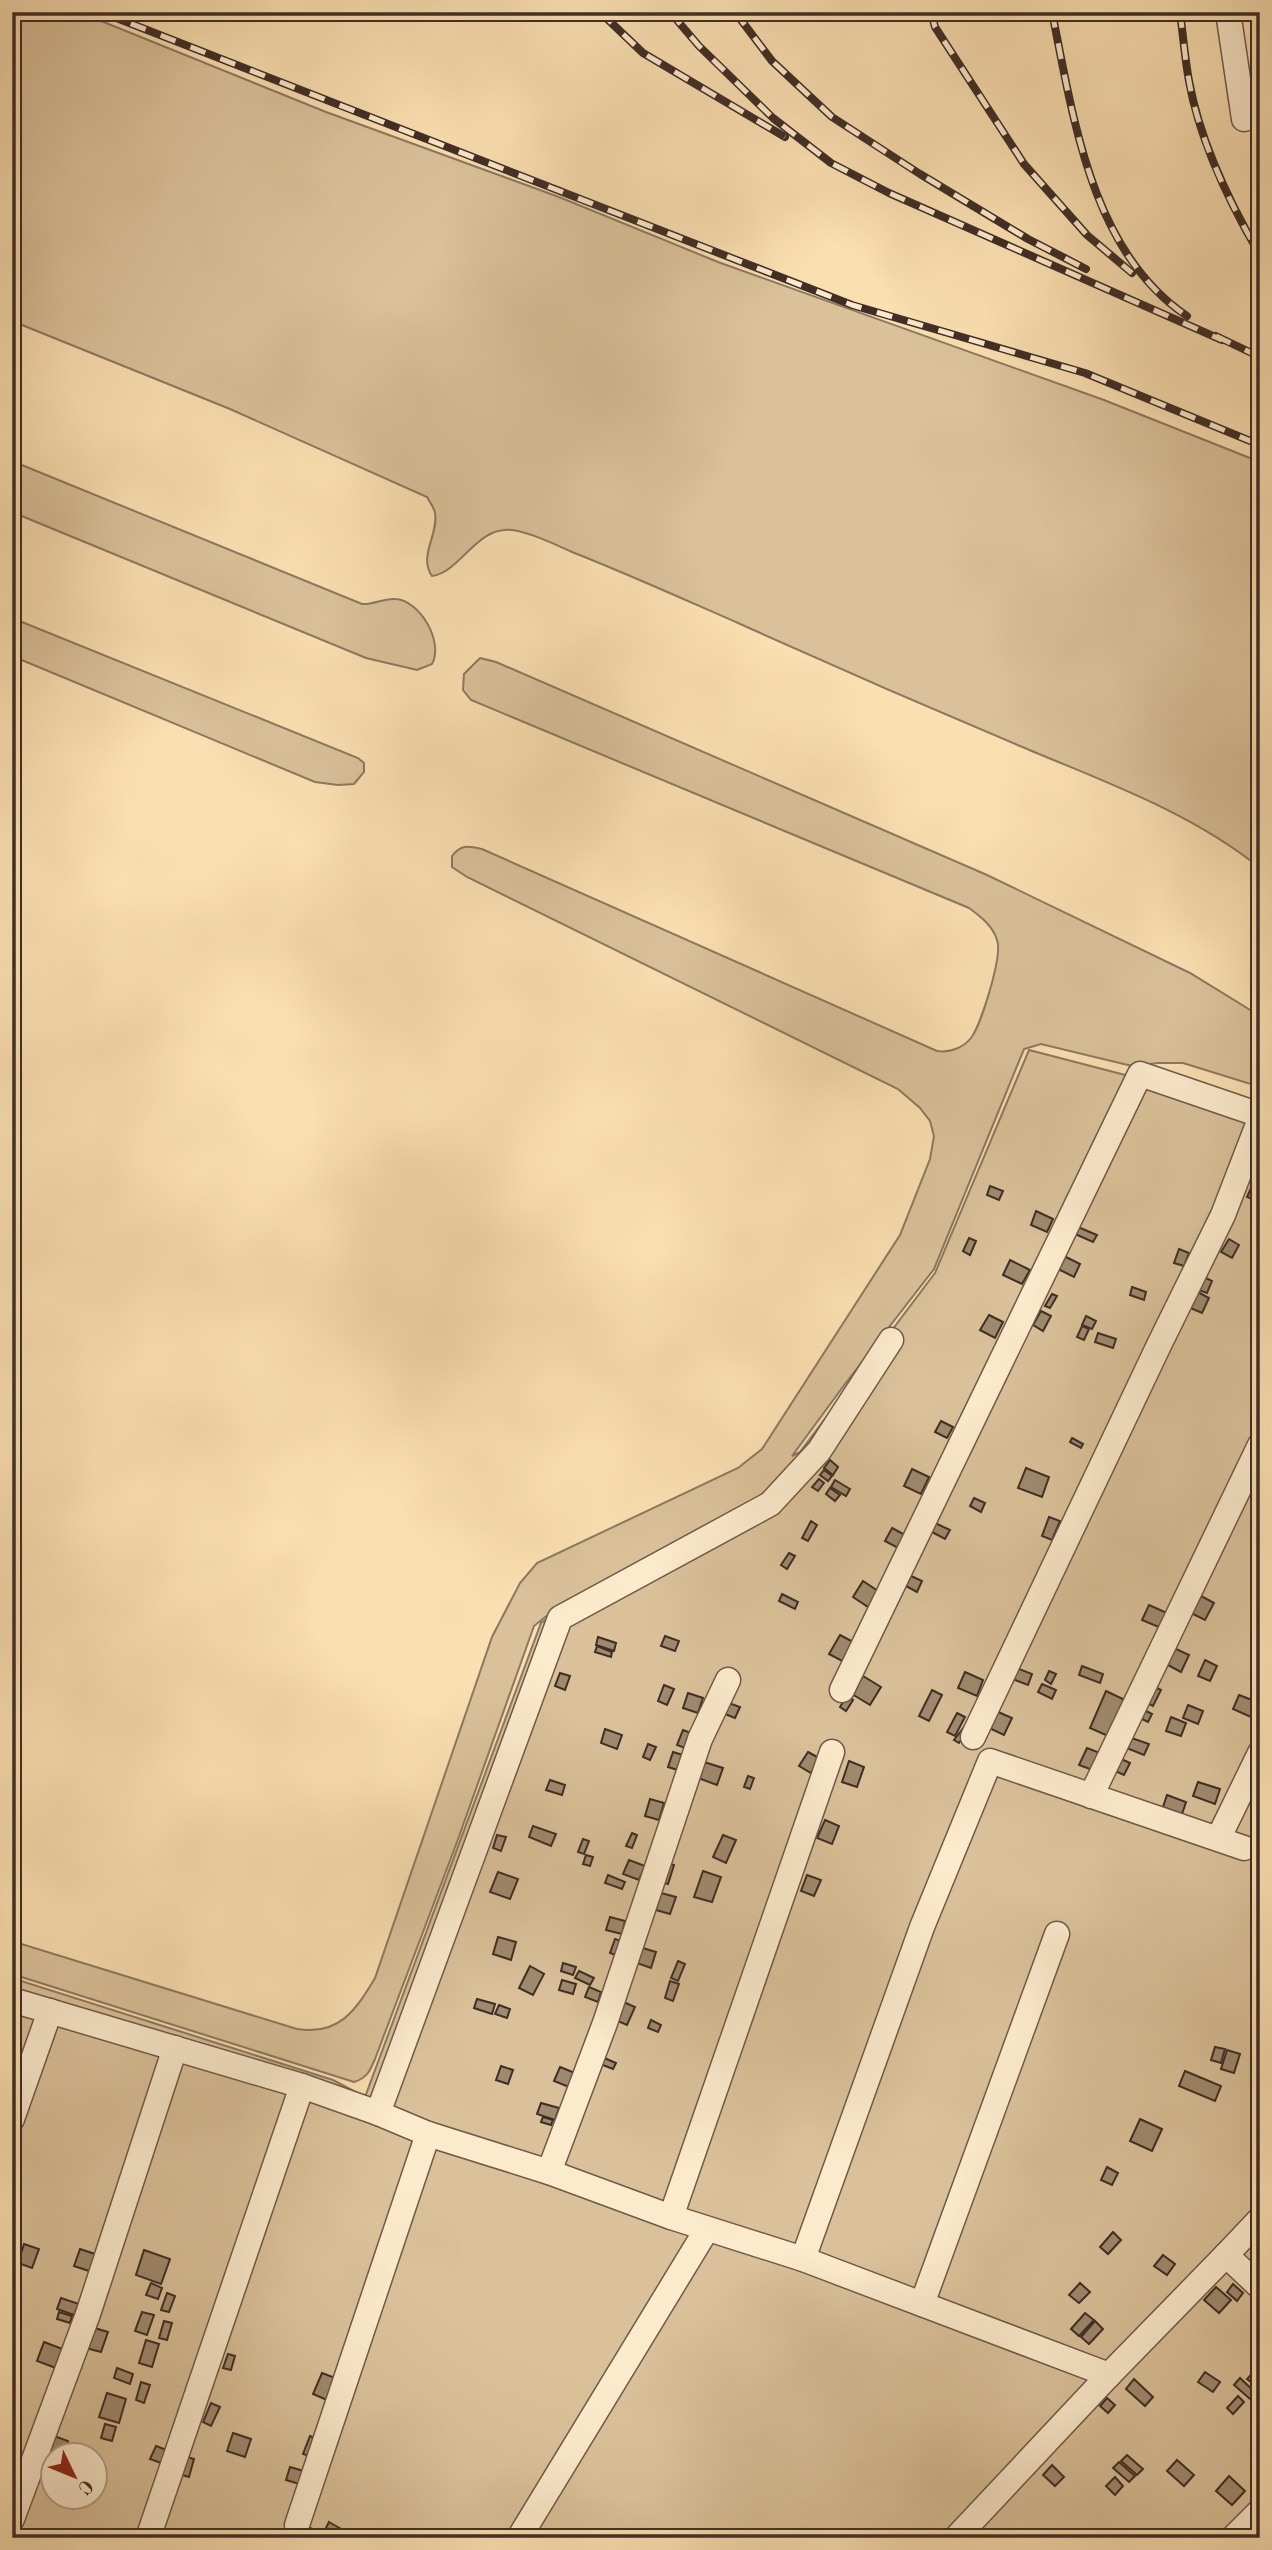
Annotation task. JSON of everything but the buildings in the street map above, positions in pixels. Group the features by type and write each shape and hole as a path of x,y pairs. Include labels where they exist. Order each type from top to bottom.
{"street":[{"path":"1228,12 1244,120"},
{"path":"842,1690 1140,1074 1260,1117 1223,1215 973,1737"},
{"path":"378,2113 559,1618 771,1504 819,1451 891,1340"},
{"path":"1091,1796 1260,1445"},
{"path":"549,2172 605,2023 701,1739 728,1680"},
{"path":"671,2217 832,1752"},
{"path":"1221,1833 1260,1753"},
{"path":"803,2259 922,1927 990,1760 1244,1848"},
{"path":"922,2304 1057,1934"},
{"path":"12,2000 302,2086 428,2134 549,2172 671,2217 803,2259 1109,2375"},
{"path":"12,2119 50,2011"},
{"path":"12,2519 88,2314 175,2048"},
{"path":"148,2538 302,2086"},
{"path":"297,2525 428,2134"},
{"path":"956,2538 1260,2219"},
{"path":"519,2538 708,2229"},
{"path":"1226,2255 1260,2287"},
{"path":"1233,2538 1260,2511"}],"shaded area":[{"path":"12,12 79,12 326,112 559,197 718,262 1104,400 1260,462 1260,868 1204,830 1144,799 535,536 512,530 488,535 452,567 432,576 427,561 435,513 427,497 230,409 12,321"},
{"path":"12,461 362,604 391,599 404,601 421,614 432,634 435,655 432,664 417,670 366,658 12,512"},
{"path":"12,618 358,758 364,763 364,772 354,784 315,782 12,656"},
{"path":"480,658 496,662 987,875 1190,973 1260,1016 1260,1087 1183,1063 1132,1066 1041,1044 1024,1049 934,1269 792,1456 800,1452 935,1273 1029,1050 1260,1110 1260,2538 12,2538 12,1978 333,2080 365,2097 541,1623 592,1589 560,1605 534,1626 457,1842 375,2059 362,2078 354,2082 12,1974 12,1941 297,2029 324,2028 345,2018 375,1978 492,1637 520,1583 537,1563 738,1468 762,1449 900,1235 930,1159 934,1136 930,1121 920,1108 898,1089 467,877 452,867 452,856 465,847 482,849 937,1051 956,1049 971,1038 994,974 997,940 986,922 969,908 471,700 463,690 464,674"}],"railway":[{"path":"101,12 852,305 1085,373 1260,445"},
{"path":"600,12 643,53 785,137"},
{"path":"670,12 699,46 773,118 831,163 889,193 1222,340"},
{"path":"735,12 772,61 832,117 1028,239 1086,269"},
{"path":"931,12 935,27 1024,164 1087,235 1132,273"},
{"path":"1052,12 1079,137 1091,179 1108,219 1128,256 1154,289 1187,316"},
{"path":"1180,12 1189,81 1200,126 1227,193 1260,255"},
{"path":"1216,336 1260,357"}]}
